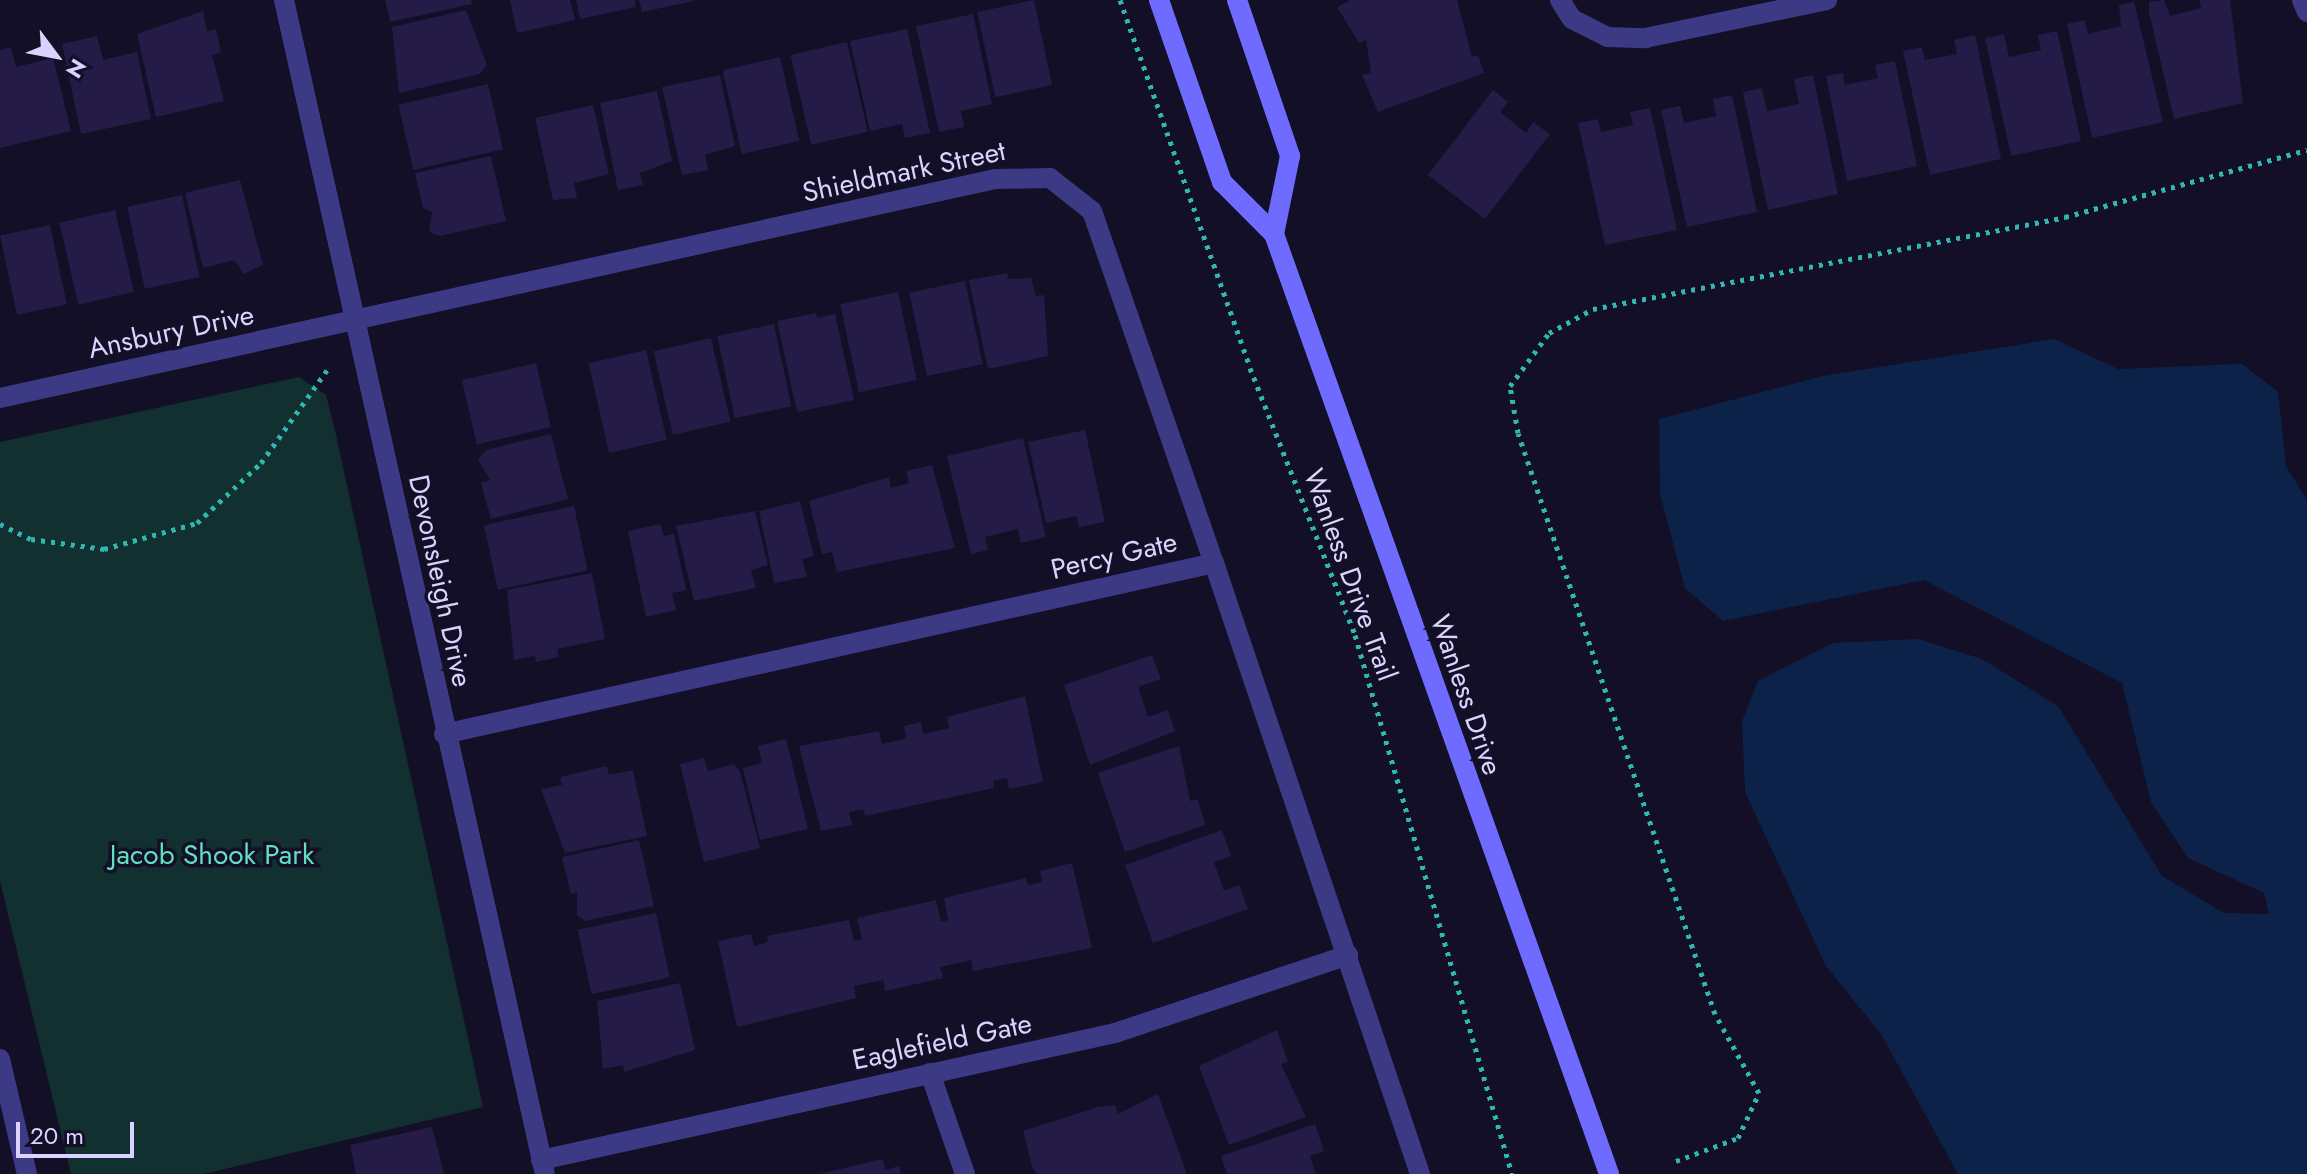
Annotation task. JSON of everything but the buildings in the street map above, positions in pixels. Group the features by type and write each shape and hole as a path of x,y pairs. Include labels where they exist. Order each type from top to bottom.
{"main road":[{"name":"Wanless Drive","path":"1159,0 1222,182 1274,234 1609,1174"},
{"path":"1237,0 1290,156 1274,234"}],"street":[{"name":"Devonsleigh Drive","path":"284,0 444,734 543,1167"},
{"path":"1560,0 1572,19 1607,37 1645,38 1827,0"},
{"path":"2302,0 2307,12"},
{"name":"Shieldmark Street","path":"355,321 995,179 1050,178 1092,211 1214,563"},
{"name":"Ansbury Drive","path":"0,398 355,321"},
{"name":"Percy Gate","path":"444,734 1214,563 1420,1174"},
{"name":"Eaglefield Gate","path":"543,1167 930,1073 1115,1033 1348,955"},
{"path":"0,1059 27,1174"},
{"path":"930,1073 965,1174"}],"path":[{"name":"Wanless Drive Trail","path":"1120,0 1250,368 1355,635 1512,1174"},
{"path":"1676,1161 1738,1138 1759,1093 1715,1014 1518,433 1510,386 1549,333 1593,309 2065,217 2307,150"},
{"path":"0,524 31,539 104,549 197,523 261,463 327,370"}],"green space":[{"name":"Jacob Shook Park","path":"299,377 326,395 483,1107 204,1174 71,1174 0,881 0,442"}],"water":[{"path":"2054,339 2118,369 2242,364 2278,392 2286,466 2307,500 2307,1174 1958,1174 1881,1034 1826,966 1745,792 1742,721 1758,681 1833,643 1918,639 1982,659 2058,706 2162,876 2224,913 2269,914 2264,893 2188,858 2151,802 2122,683 1924,580 1723,621 1685,588 1660,494 1659,419 1823,376"}]}
